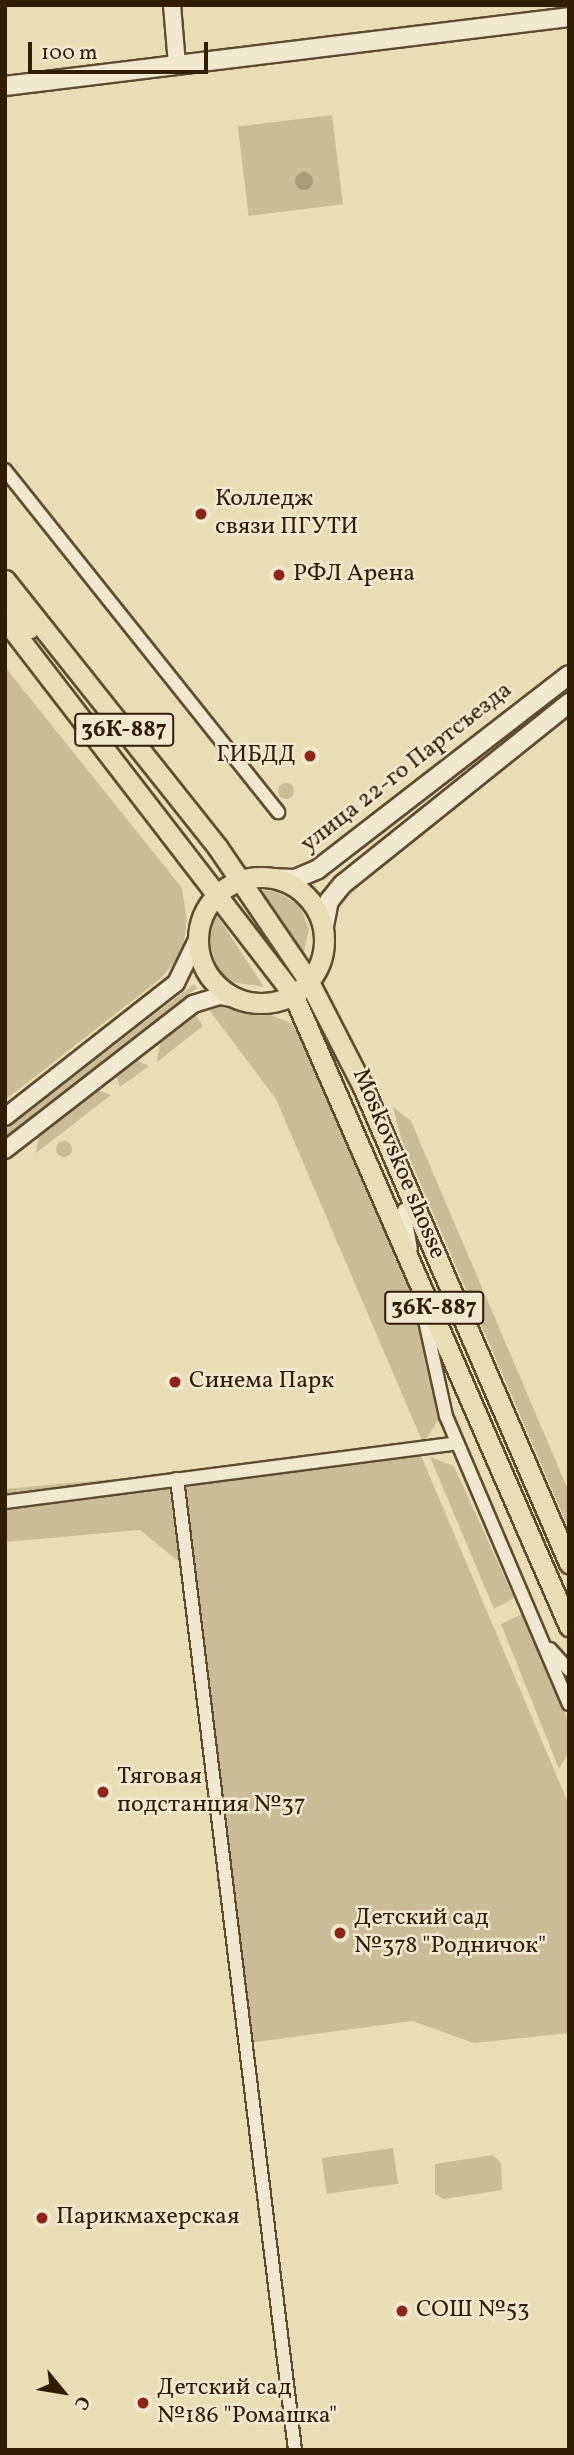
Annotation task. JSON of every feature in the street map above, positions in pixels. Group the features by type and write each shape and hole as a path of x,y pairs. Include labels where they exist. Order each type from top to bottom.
{"main road":[{"path":"5,86 569,17"},
{"name":"Moskovskoe shosse","path":"5,580 301,987 369,1099 569,1563"},
{"name":"Moskovskoe shosse","path":"5,599 230,886"},
{"name":"Moskovskoe shosse","path":"5,620 230,886"},
{"name":"улица 22-го Партсъезда","path":"268,878 295,879 318,869 569,675"},
{"name":"улица 22-го Партсъезда","path":"324,926 329,901 343,884 569,703"},
{"path":"268,878 304,895 324,926 320,958 301,987 275,1002 245,1001 211,979 197,940 203,915 230,886 268,878"},
{"name":"Moskovskoe shosse","path":"301,987 404,1210 569,1595"},
{"name":"Moskovskoe shosse","path":"301,987 569,1626"}],"street":[{"path":"172,5 177,65"},
{"path":"5,470 278,812"},
{"path":"5,1118 176,983 197,940"},
{"path":"5,1150 193,1004 220,996 245,1001"},
{"path":"404,1210 412,1255 457,1444 569,1704"},
{"path":"5,1502 457,1444"},
{"path":"177,1479 295,2450"},
{"path":"541,1638 569,1670"}],"shaded area":[{"path":"332,115 343,204 249,216 238,127"},
{"path":"300,172 308,172 313,181 311,188 300,190 295,185 295,177"},
{"path":"5,667 182,888 187,921 182,954 159,980 5,1100"},
{"path":"283,783 289,783 294,791 292,797 283,799 278,794 278,788"},
{"path":"257,890 276,891 300,906 309,929 303,955"},
{"path":"216,914 264,987 230,982 214,966 207,936"},
{"path":"194,984 197,988 5,1138 5,1130"},
{"path":"247,1006 291,1023 300,1035 409,1279 439,1419 423,1443 276,1099 207,1007"},
{"path":"196,1016 203,1026 157,1062 160,1043"},
{"path":"136,1060 149,1066 120,1087 116,1076"},
{"path":"97,1090 111,1095 36,1153 39,1134"},
{"path":"393,1107 411,1121 569,1492 569,1529 401,1138"},
{"path":"61,1141 67,1141 72,1149 70,1155 61,1157 56,1152 56,1146"},
{"path":"419,1451 569,1805 569,2033 474,2043 412,2021 248,2043 189,1570 140,1530 5,1542 5,1489"},
{"path":"430,1457 454,1466 514,1598 494,1609"},
{"path":"522,1614 569,1723 569,1752 559,1769 501,1624"},
{"path":"393,2148 398,2184 327,2194 322,2158"},
{"path":"493,2155 501,2163 502,2190 444,2199 435,2194 435,2164"}],"place":[{"name":"Колледж связи ПГУТИ","path":"201,514"},
{"name":"РФЛ Арена","path":"279,575"},
{"name":"ГИБДД","path":"310,756"},
{"name":"Синема Парк","path":"175,1382"},
{"name":"Тяговая подстанция №37","path":"103,1792"},
{"name":"Детский сад №378 \"Родничок\"","path":"340,1933"},
{"name":"Парикмахерская","path":"42,2218"},
{"name":"СОШ №53","path":"402,2311"},
{"name":"Детский сад №186 \"Ромашка\"","path":"143,2403"}]}
